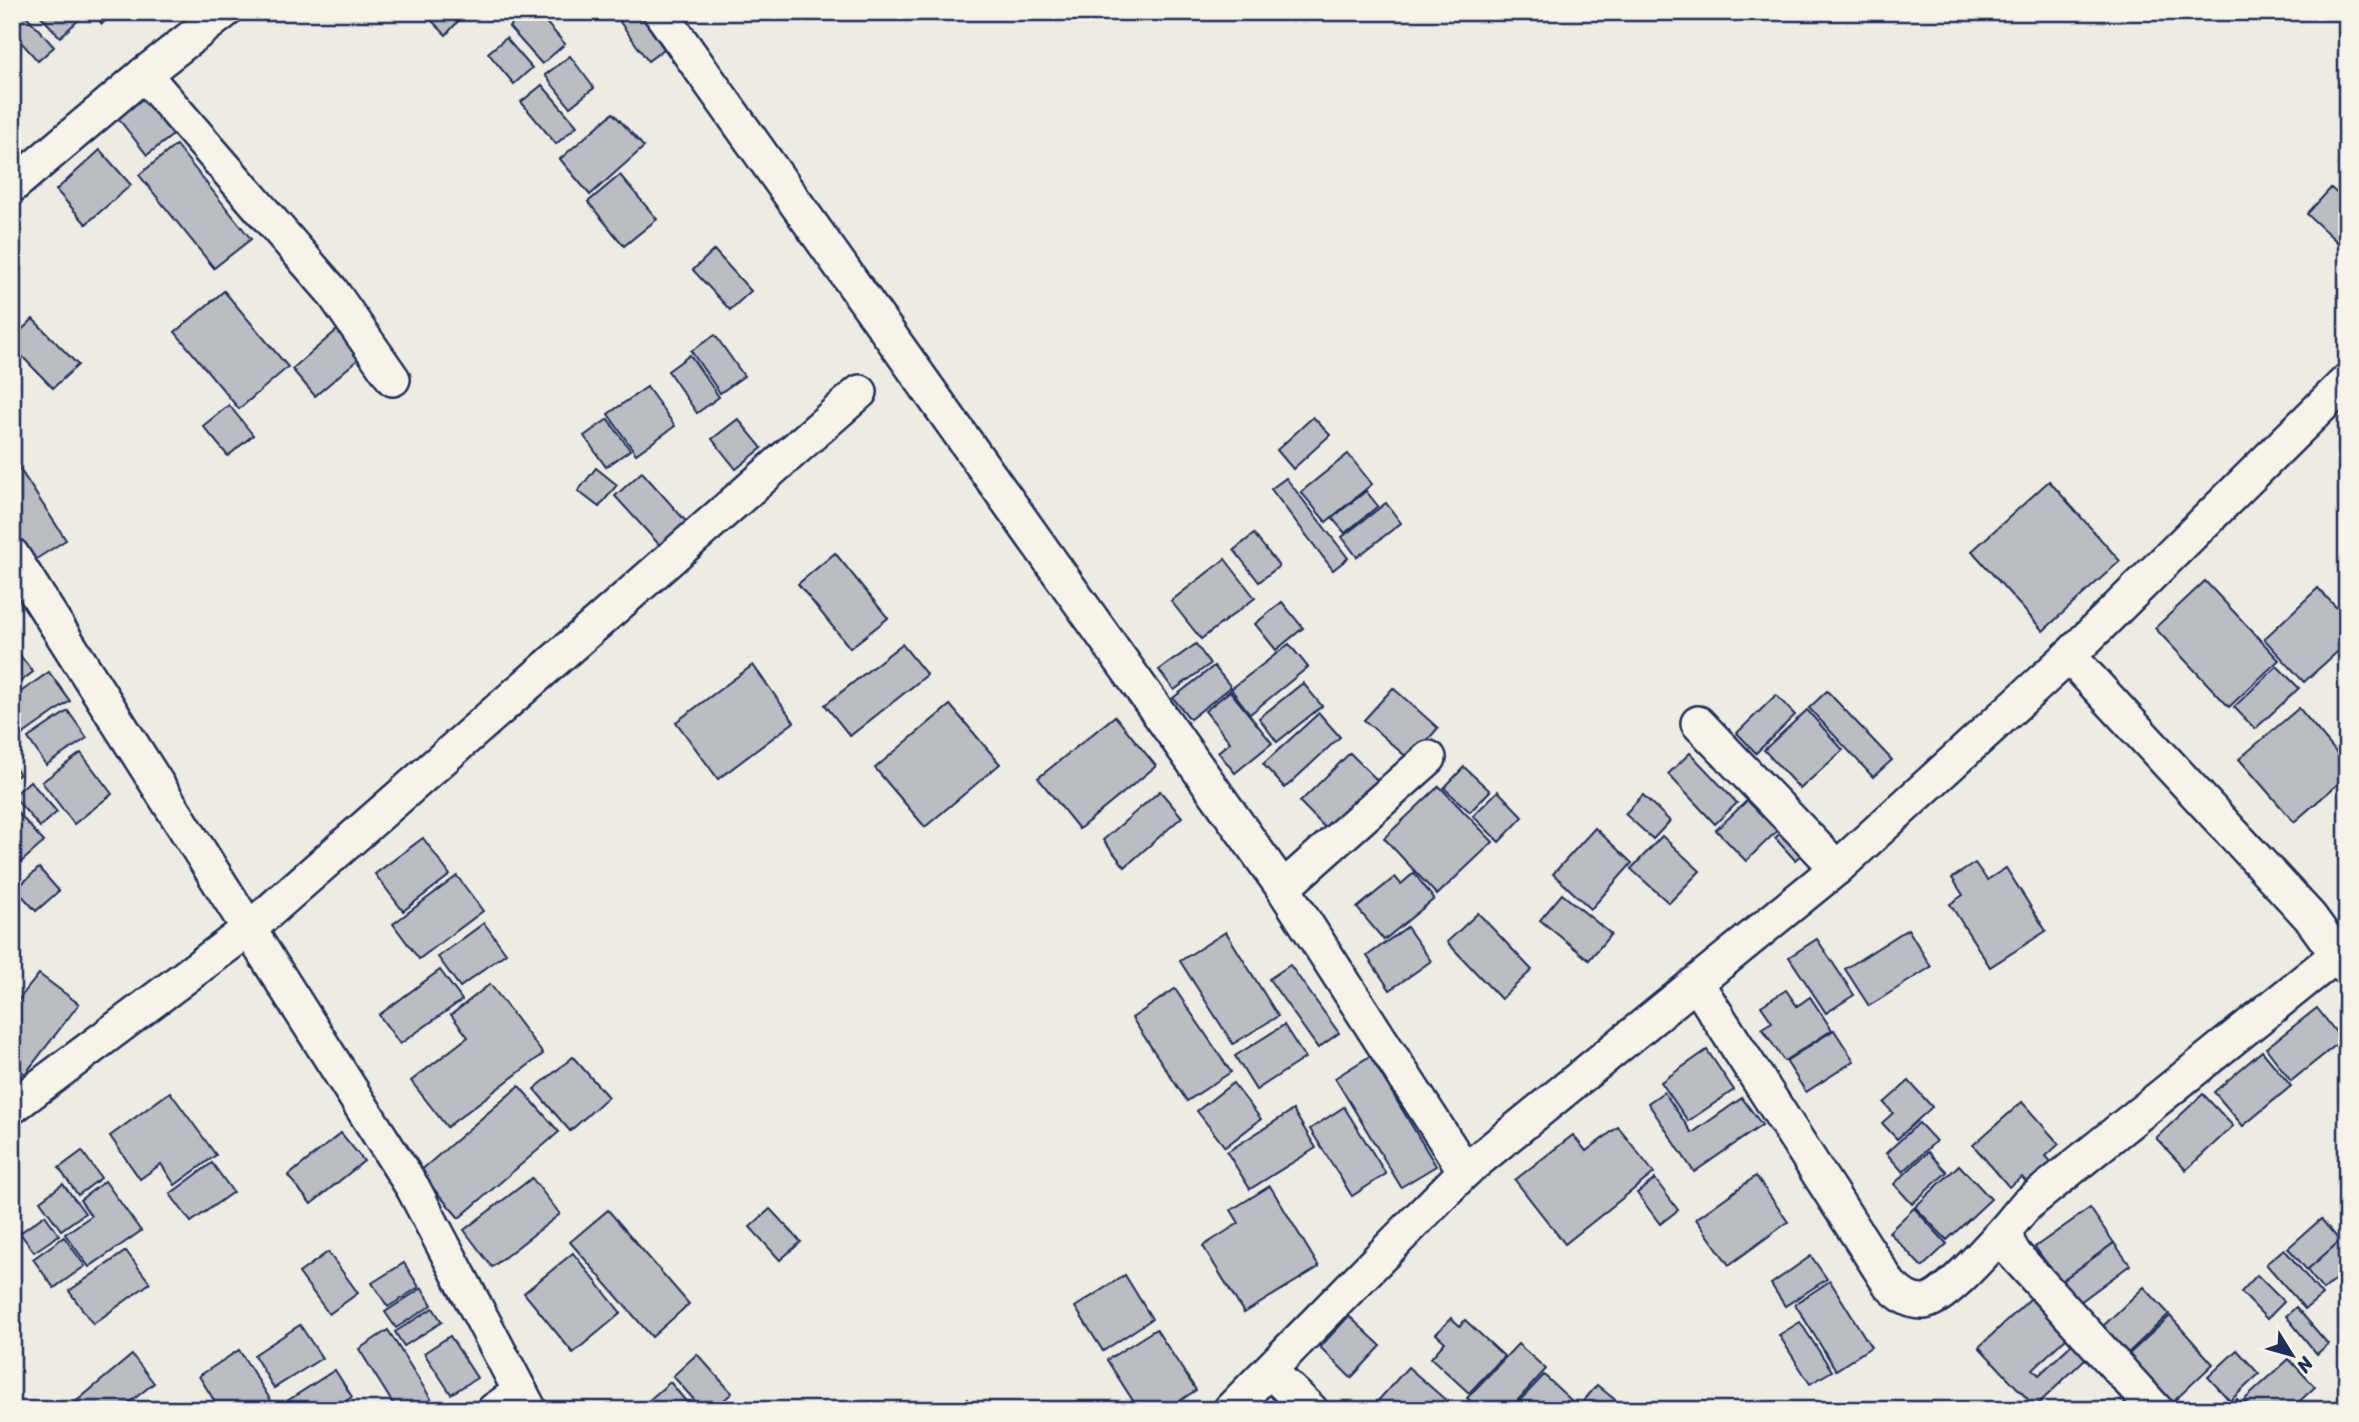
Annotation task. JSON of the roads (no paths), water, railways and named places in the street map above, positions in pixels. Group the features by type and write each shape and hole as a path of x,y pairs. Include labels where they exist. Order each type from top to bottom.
{"street":[{"path":"12,186 144,74 224,12"},
{"path":"660,12 1283,888 1465,1171"},
{"path":"144,74 331,290 393,379"},
{"path":"1230,1410 1465,1171 1837,868 2069,656 2347,382"},
{"path":"12,1107 249,929 860,392"},
{"path":"12,555 413,1188 515,1404"},
{"path":"1697,984 1890,1285 1905,1299 1925,1302 1941,1296 2025,1206 2342,961 2310,917 2069,656"},
{"path":"1698,723 1837,868"},
{"path":"1283,888 1429,758"},
{"path":"2006,1229 2008,1243 2014,1254 2156,1410"},
{"path":"1270,1371 1311,1410"}]}
